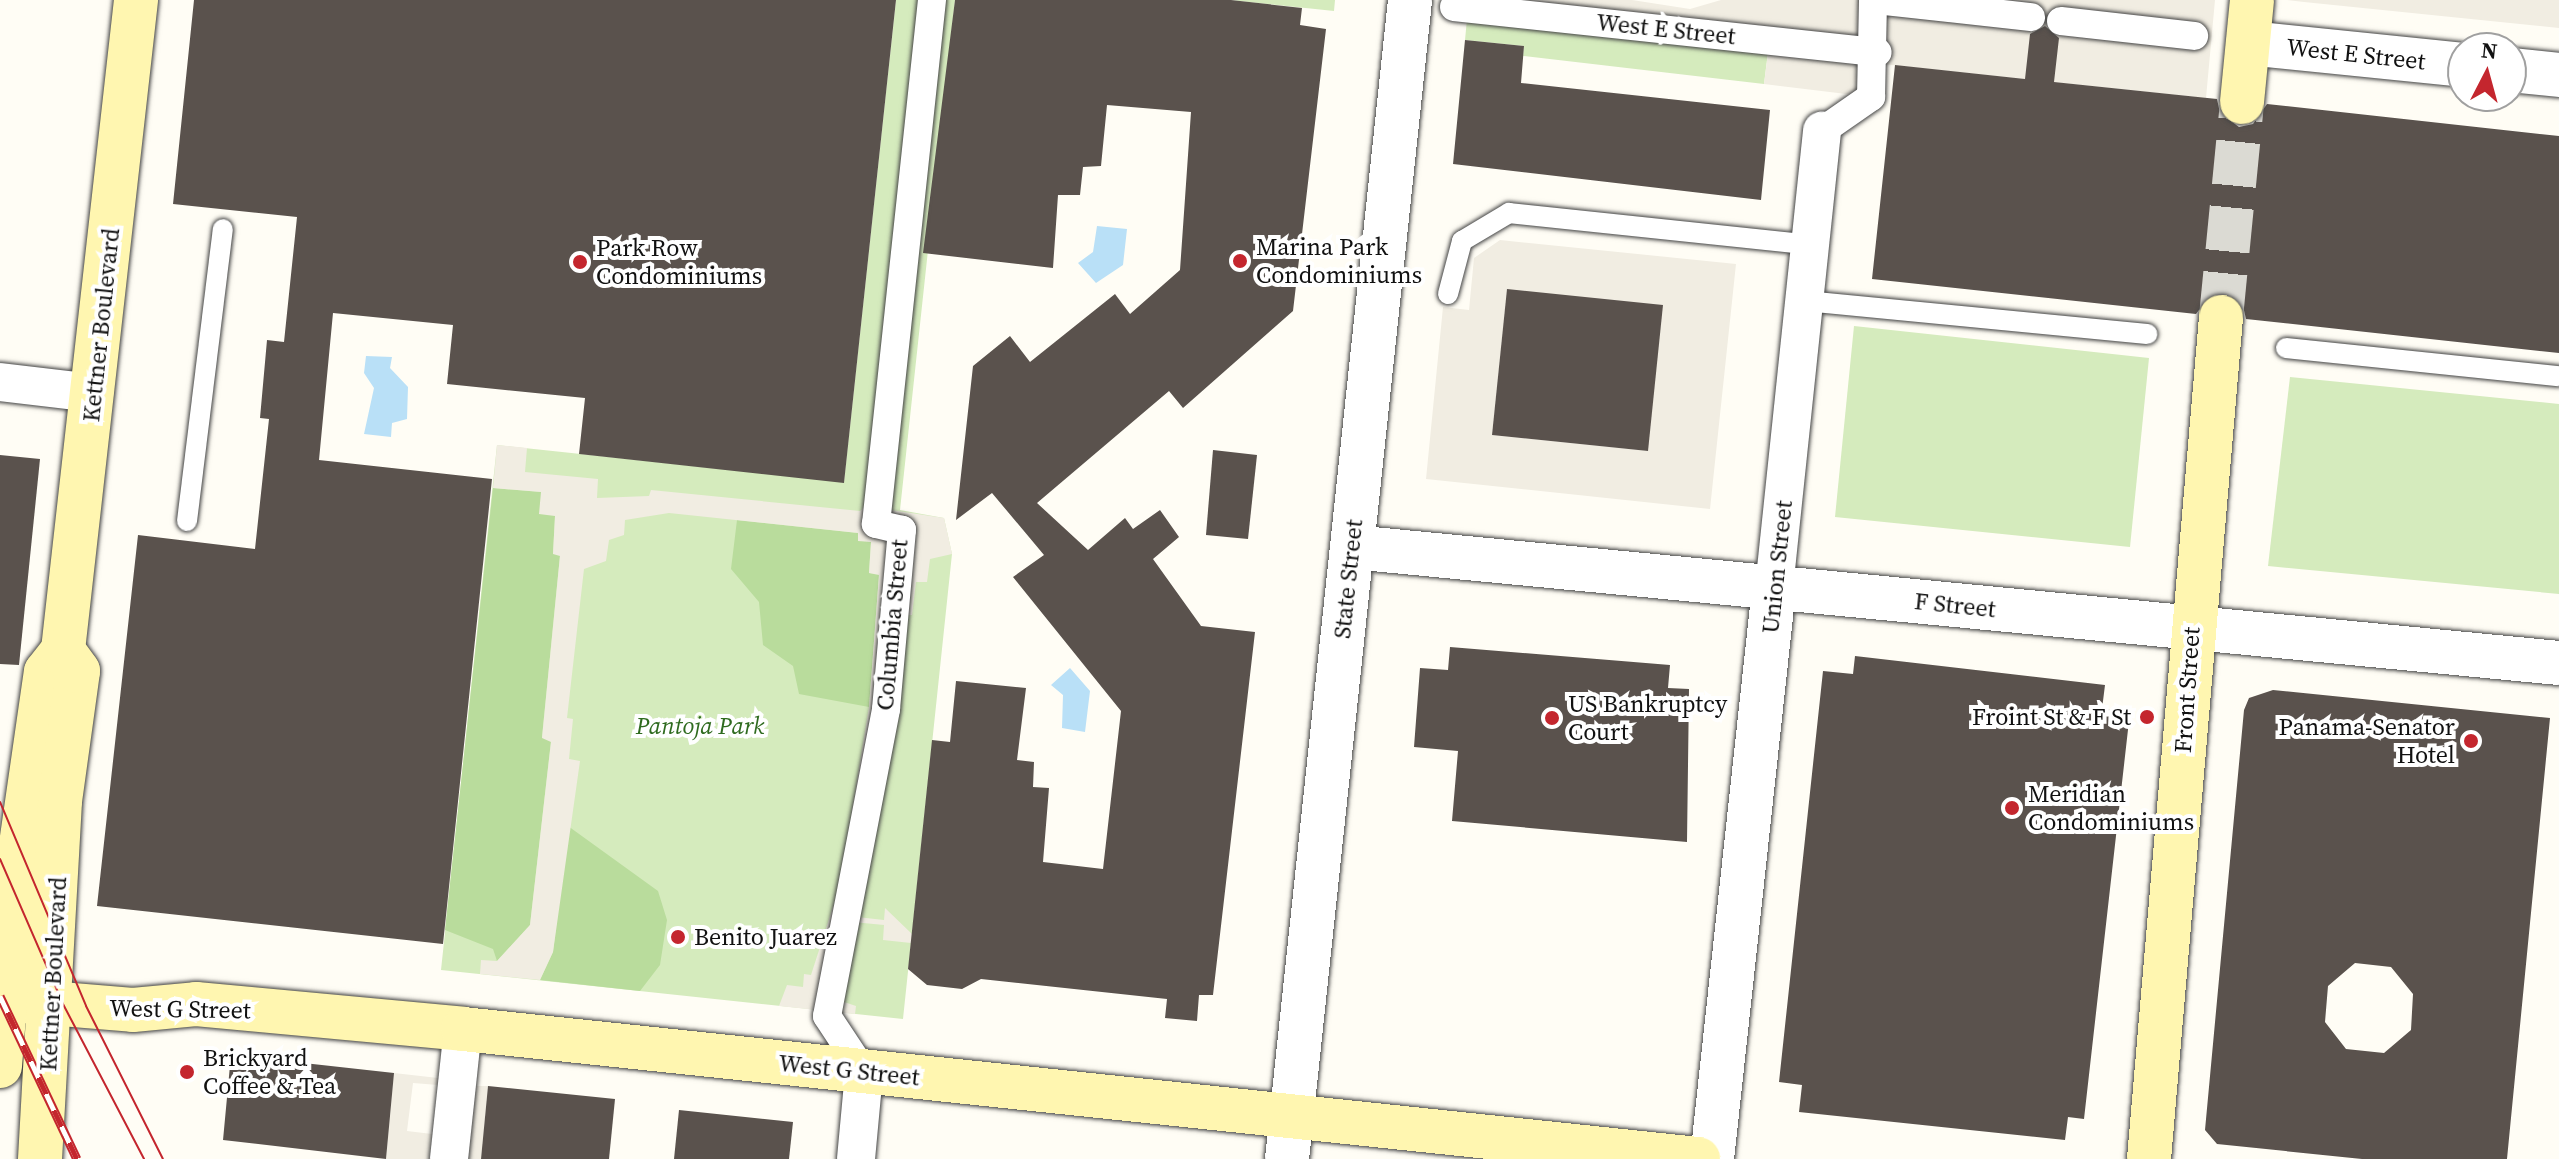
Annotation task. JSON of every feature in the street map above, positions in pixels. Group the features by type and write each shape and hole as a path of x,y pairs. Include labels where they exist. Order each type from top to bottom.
{"main road":[{"name":"Kettner Boulevard","path":"0,1066 3,999 46,672 63,650 136,0"},
{"path":"2242,102 2252,0"},
{"name":"Front Street","path":"2149,1159 2221,317"},
{"name":"Kettner Boulevard","path":"40,1159 54,1004 60,801 78,671 63,650"},
{"name":"West G Street","path":"3,999 133,1010 196,1004 463,1029 1698,1159"}],"street":[{"name":"Columbia Street","path":"864,1072 827,1016 886,709 902,530 876,524 932,0"},
{"name":"State Street","path":"1287,1159 1410,0"},
{"path":"1874,0 2031,17"},
{"name":"Union Street","path":"1712,1159 1822,131 1871,97 1878,52 1874,0"},
{"name":"West E Street","path":"1454,7 1878,52"},
{"path":"2061,21 2194,36"},
{"name":"West E Street","path":"2248,43 2447,63"},
{"path":"2527,72 2559,75"},
{"path":"0,382 94,393"},
{"name":"F Street","path":"1352,547 2559,663"},
{"path":"449,1159 463,1029"},
{"path":"856,1159 864,1072"}],"lane":[{"path":"1448,294 1462,241 1509,213 1811,245"},
{"path":"187,521 223,229"},
{"path":"1805,301 2147,334"},
{"path":"2286,348 2559,376"}],"green space":[{"name":"Pantoja Park","path":"896,0 955,0 900,510 944,518 952,554 903,1019 441,970 497,445 844,482"},
{"path":"1231,0 1335,0 1334,11"},
{"path":"1467,19 1768,52 1764,84 1523,56 1524,46 1465,40"},
{"path":"1854,326 2149,358 2130,547 1835,517"},
{"path":"2290,377 2559,404 2559,594 2268,566"},
{"path":"493,488 542,492 555,516 553,553 560,555 542,737 551,741 530,925 497,961 493,949 445,930"},
{"path":"737,520 859,533 871,542 869,573 879,574 869,707 799,694 793,666 763,645 759,602 731,569"},
{"path":"568,826 658,891 667,920 660,965 640,991 540,980 553,952"}],"shaded area":[{"path":"924,0 891,510 944,518 952,554 930,559 927,582 916,582 912,615 904,615 857,917 884,920 885,908 912,934 911,943 883,940 884,925 853,922 841,1001 856,1006 855,1014 779,1006 787,985 803,987 804,974 811,975 840,885 869,707 879,575 869,573 871,542 858,541 858,533 669,513 625,520 624,535 609,540 606,561 584,569 567,718 573,719 569,759 580,761 553,952 540,980 480,974 481,960 497,961 530,925 551,742 542,738 560,556 553,554 555,516 539,514 541,492 493,488 497,445 527,448 525,472 598,479 597,498 649,496 651,490 860,511 869,504"},
{"path":"1464,0 1632,0 1690,9 1721,0 2215,0 2206,98 1882,64 1871,97 1764,84 1768,53"},
{"path":"2287,0 2559,0 2559,28 2304,2"},
{"path":"1500,240 1736,264 1710,509 1426,479 1443,307 1469,310 1474,258","holes":["1507,290 1648,451 1492,435"]},
{"path":"394,1073 438,1078 438,1085 413,1083 407,1131 432,1134 429,1159 386,1159"},
{"path":"474,1086 488,1086 481,1159 466,1159"}],"water":[{"path":"1097,226 1127,229 1123,265 1096,283 1078,263 1093,252"},
{"path":"366,356 392,357 390,368 408,387 407,419 392,423 391,437 364,434 374,388 364,373"},
{"path":"1070,668 1090,691 1085,732 1062,728 1063,695 1051,685"}],"building":[{"name":"Park Row Condominiums","path":"194,0 896,0 844,483 579,454 585,398 447,384 453,325 333,313 319,460 492,479 443,944 97,906 138,535 255,549 269,419 260,418 267,340 284,342 297,217 173,204"},
{"path":"955,0 1231,0 1302,8 1300,25 1326,29 1293,311 1183,408 1169,391 1037,503 1088,550 1125,518 1133,529 1160,510 1179,537 1153,559 1201,626 1255,632 1213,995 1199,995 1197,1021 1165,1018 1167,999 981,979 962,989 927,985 908,969 932,740 950,742 956,681 1026,688 1017,760 1034,762 1033,787 1049,788 1043,862 1103,869 1121,711 1013,577 1044,555 992,493 956,520 973,366 1010,336 1030,362 1115,294 1130,314 1180,270 1191,112 1107,105 1101,166 1083,167 1080,195 1058,195 1053,268 923,253"},
{"path":"2045,26 2059,38 2054,82 2217,99 2220,113 2239,127 2253,124 2267,104 2559,136 2559,353 2246,319 2243,306 2224,292 2210,295 2196,314 1872,279 1895,65 2025,79 2030,34"},
{"path":"1465,40 1524,46 1521,83 1770,110 1761,200 1453,164"},
{"path":"1507,289 1663,305 1648,451 1492,435"},
{"path":"1213,450 1257,455 1248,539 1206,535"},
{"path":"0,455 40,459 19,665 0,664"},
{"name":"US Bankruptcy Court","path":"1450,647 1670,665 1668,688 1689,689 1687,842 1452,821 1458,751 1414,747 1420,668 1448,670"},
{"path":"1855,656 2105,685 2102,709 2130,712 2084,1119 2068,1117 2065,1140 1799,1112 1802,1085 1779,1082 1823,671 1853,674"},
{"path":"2273,690 2550,718 2507,1159 2362,1159 2217,1144 2205,1130 2244,710 2249,698","holes":["2355,963 2391,967 2413,994 2411,1030 2384,1053 2346,1049 2325,1022 2328,986"]},
{"path":"231,1055 394,1073 386,1159 223,1140"},
{"path":"488,1086 615,1099 609,1159 481,1159"},
{"path":"679,1110 793,1122 789,1159 674,1159"}],"tunnel":[{"path":"2221,317 2242,102"}],"tram line":[{"path":"0,802 86,1006 163,1159"},
{"path":"0,859 63,1004 144,1159"}],"railway":[{"path":"0,996 77,1159"}],"place":[{"name":"Marina Park Condominiums","path":"1240,261"},
{"name":"Park Row Condominiums","path":"580,262"},
{"name":"Froint St & F St","path":"2147,717"},
{"name":"US Bankruptcy Court","path":"1552,718"},
{"name":"Panama-Senator Hotel","path":"2471,741"},
{"name":"Meridian Condominiums","path":"2012,808"},
{"name":"Benito Juarez","path":"678,937"},
{"name":"Brickyard Coffee & Tea","path":"187,1072"}]}
